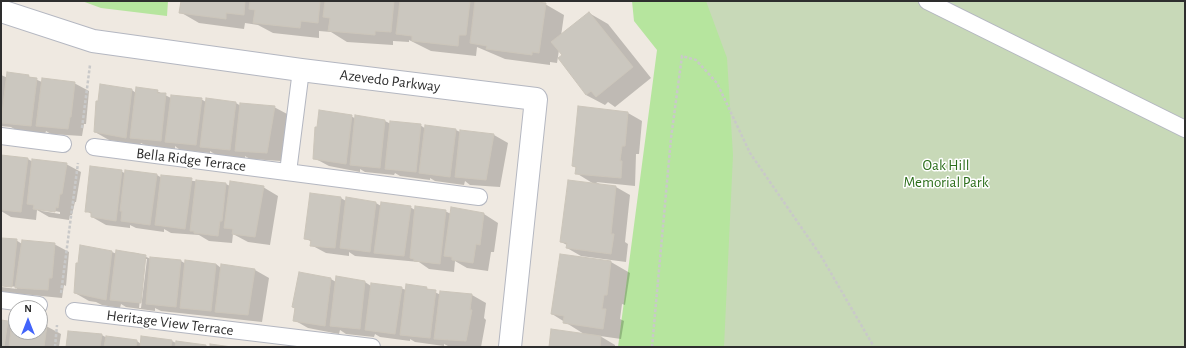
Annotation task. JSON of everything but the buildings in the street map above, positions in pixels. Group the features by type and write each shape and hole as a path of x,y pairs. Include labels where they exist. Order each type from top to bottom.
{"street":[{"name":"Azevedo Parkway","path":"1,11 93,41 301,70 536,99 510,347"}],"lane":[{"path":"927,1 1185,129"},
{"path":"288,172 301,70"},
{"path":"1,136 63,144"},
{"name":"Bella Ridge Terrace","path":"94,147 478,197"},
{"name":"Heritage View Terrace","path":"74,311 266,341 372,347"}],"path":[{"path":"81,134 93,41"},
{"path":"652,347 671,138 682,56 696,60 717,83 750,153 821,256 874,347"},
{"path":"60,300 78,158"},
{"path":"55,347 58,323"}],"green space":[{"path":"82,1 168,1 167,16 101,8"},
{"name":"Oak Hill Memorial Park","path":"632,1 888,1 1185,347 618,347 657,50 634,21"},
{"name":"Oak Hill Memorial Park","path":"706,1 1185,1 1185,347 724,347 733,155 727,58"}]}
